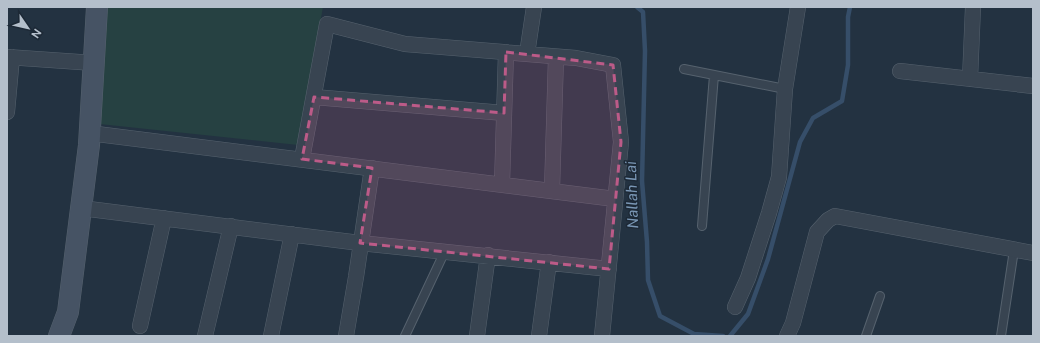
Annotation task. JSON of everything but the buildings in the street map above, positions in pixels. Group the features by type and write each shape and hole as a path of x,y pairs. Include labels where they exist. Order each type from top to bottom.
{"street":[{"path":"59,336 68,312 81,208 89,133 97,7"},
{"path":"527,54 534,7"},
{"path":"734,307 748,278 770,213 779,177 785,89 798,7"},
{"path":"970,79 973,7"},
{"path":"302,159 327,24 406,44 527,54 613,65 621,142 602,336"},
{"path":"502,184 506,52"},
{"path":"7,112 10,57 94,63"},
{"path":"552,190 556,57"},
{"path":"900,72 1033,86"},
{"path":"314,97 504,113"},
{"path":"89,133 615,199"},
{"path":"346,336 372,168"},
{"path":"81,208 360,243 488,255 609,269"},
{"path":"787,336 793,323 817,232 828,220 835,216 1033,253"},
{"path":"140,326 164,218"},
{"path":"205,336 231,226"},
{"path":"271,336 292,234"},
{"path":"477,336 488,255"},
{"path":"539,336 549,262"}],"lane":[{"path":"684,69 785,89"},
{"path":"702,226 714,75"},
{"path":"1001,336 1014,250"},
{"path":"405,336 445,251"},
{"path":"866,336 880,296"}],"highlighted area":[{"path":"506,52 613,65 621,142 609,269 360,243 372,168 302,159 314,97 504,113"}],"green space":[{"path":"97,7 323,7 298,145 90,123"}],"waterway":[{"name":"Nallah Lai","path":"637,7 643,12 645,51 642,181 647,242 648,280 660,316 694,334 723,336"},
{"name":"Nallah Lai","path":"730,336 748,314 768,259 800,142 813,118 842,101 848,65 848,17 850,7"}]}
